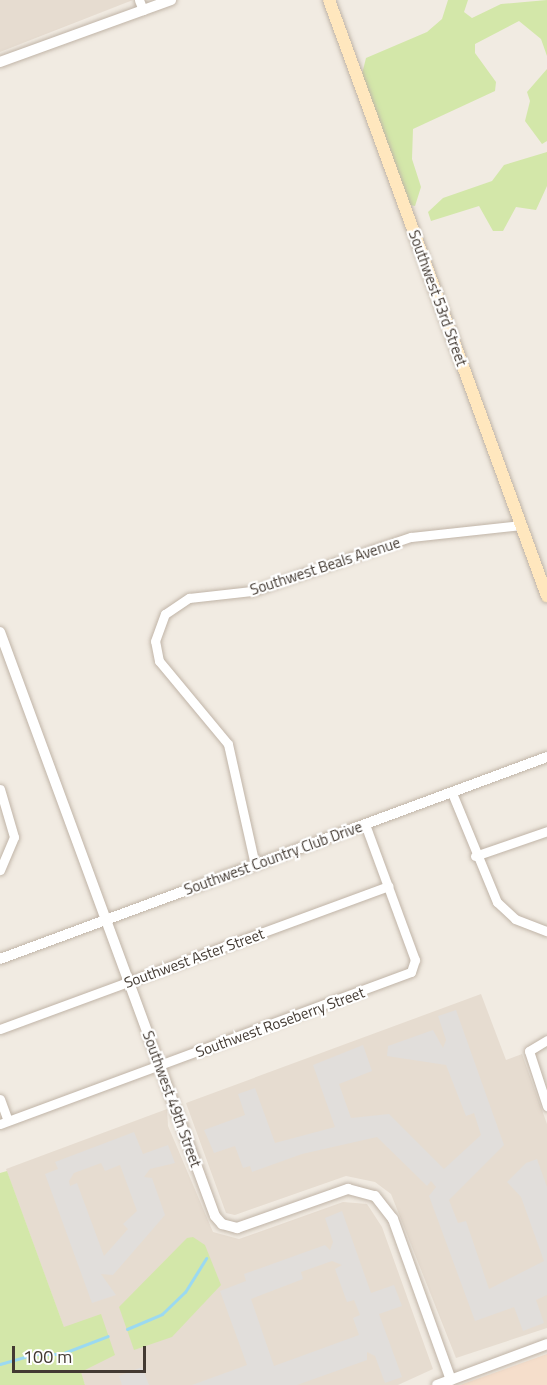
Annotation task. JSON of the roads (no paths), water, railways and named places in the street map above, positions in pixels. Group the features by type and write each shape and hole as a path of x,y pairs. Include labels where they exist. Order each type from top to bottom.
{"main road":[{"name":"Southwest 53rd Street","path":"328,0 547,596"}],"street":[{"path":"0,62 141,5 171,0"},
{"name":"Southwest Beals Avenue","path":"255,865 228,744 159,662 155,641 165,614 189,598 252,591 411,537 521,525"},
{"name":"Southwest 49th Street","path":"0,632 213,1210 222,1224 237,1228 348,1189 366,1191 380,1199 393,1220 451,1380"},
{"name":"Southwest Country Club Drive","path":"0,959 547,757"},
{"path":"0,789 14,837 0,870"},
{"path":"452,793 475,856 497,902 515,919 547,931"},
{"name":"Southwest Roseberry Street","path":"4,1123 408,974 415,960 365,824"},
{"path":"475,856 547,831"},
{"name":"Southwest Aster Street","path":"0,1029 387,886"},
{"path":"547,1040 529,1051 547,1107"},
{"path":"0,1099 4,1123"},
{"path":"437,1385 547,1344"}],"waterway":[{"path":"127,1329 162,1314 185,1292 206,1258"},
{"path":"0,1364 35,1354 61,1354 108,1336"}]}
